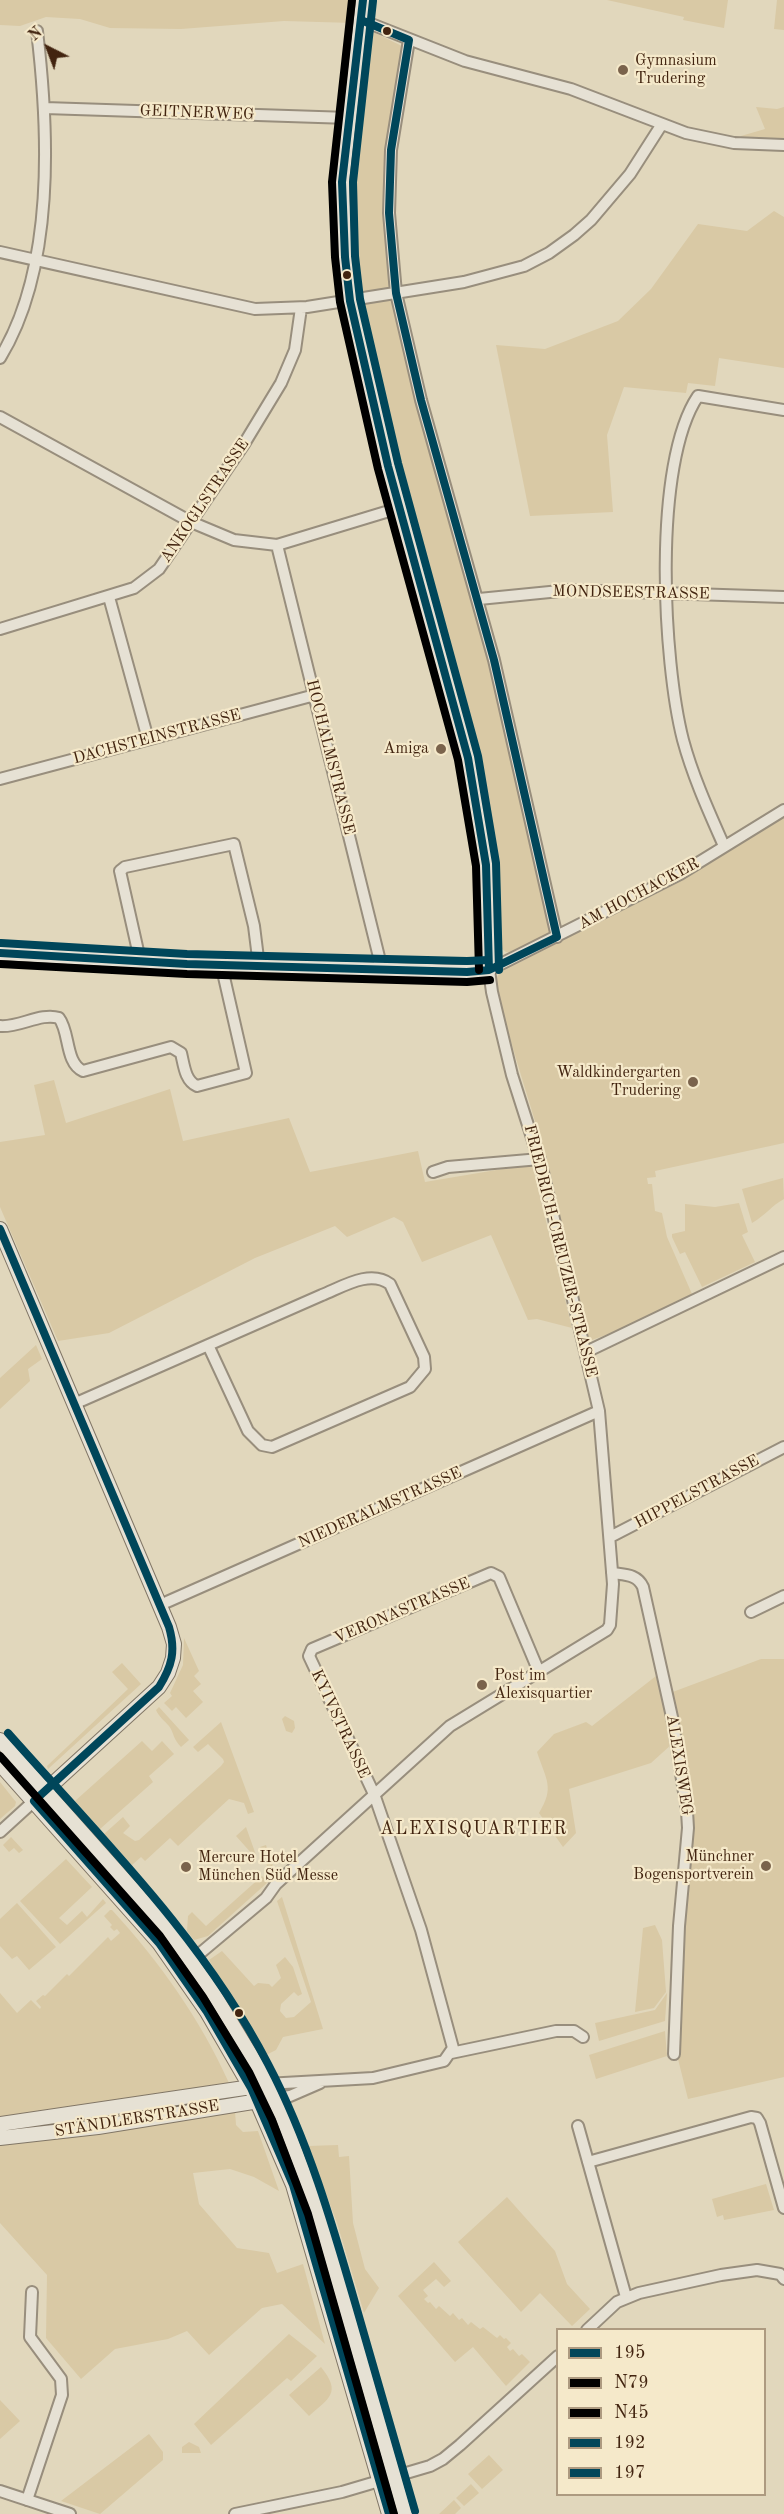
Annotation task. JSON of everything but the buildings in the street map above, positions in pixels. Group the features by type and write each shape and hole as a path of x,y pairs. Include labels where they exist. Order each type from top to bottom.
{"main road":[{"path":"0,953 259,966 457,972 489,970 486,866 468,758 441,652 377,425 350,301 344,249 342,182 363,0"},
{"path":"0,1229 3,1246 74,1404 160,1605 174,1644 173,1658 168,1673 154,1692 45,1791"},
{"path":"0,1740 150,1907 192,1960 230,2018 266,2084 293,2143 318,2211 405,2514"},
{"path":"0,1764 159,1943 207,2012 257,2101 289,2174 310,2237 389,2514"},
{"name":"STÄNDLERSTRASSE","path":"0,2124 266,2084"},
{"name":"STÄNDLERSTRASSE","path":"0,2138 98,2127 273,2099"}],"street":[{"path":"361,20 465,61 571,89 662,124 707,138 761,146 784,145"},
{"path":"0,358 22,311 35,260 47,152 37,31"},
{"path":"409,40 391,150 389,213 396,293 421,400 479,599 557,937"},
{"name":"GEITNERWEG","path":"45,108 349,118"},
{"path":"0,252 255,309 301,308 495,275 524,266 555,250 591,220 630,174 662,124"},
{"name":"ANKOGLSTRASSE","path":"0,629 134,588 159,569 283,380 298,337 301,308"},
{"path":"724,846 696,781 683,740 668,658 667,534 677,452 689,410 698,396 784,410"},
{"path":"0,417 191,522 234,540 277,545 399,508"},
{"name":"HOCHALMSTRASSE","path":"277,545 379,957 379,969"},
{"name":"MONDSEESTRASSE","path":"479,599 570,590 784,597"},
{"path":"109,597 148,739"},
{"name":"DACHSTEINSTRASSE","path":"0,779 315,695"},
{"name":"AM HOCHACKER","path":"489,970 680,874 784,810"},
{"path":"138,961 138,951 120,871 125,867 234,844 254,926 259,966"},
{"path":"0,1026 11,1027 51,1016 58,1018 63,1025 75,1065 82,1071 171,1047 181,1053 187,1077 193,1085 197,1086 240,1075 246,1073 221,964"},
{"name":"FRIEDRICH-CREUZER-STRASSE","path":"489,970 512,1075 540,1159 599,1411 610,1537 612,1620 607,1630 539,1672"},
{"path":"433,1172 448,1167 540,1159"},
{"path":"586,1352 784,1257"},
{"path":"74,1404 208,1345 339,1288 364,1278 384,1280 394,1291 424,1357 425,1368 421,1376 410,1387 272,1447 262,1445 248,1431 208,1345"},
{"name":"NIEDERALMSTRASSE","path":"160,1605 599,1411"},
{"name":"HIPPELSTRASSE","path":"610,1537 784,1447"},
{"name":"VERONASTRASSE","path":"310,1653 312,1649 491,1573 499,1577 539,1672"},
{"name":"ALEXISWEG","path":"612,1573 632,1576 640,1581 643,1587 683,1779 688,1828 679,1926 674,2054"},
{"path":"751,1612 784,1596"},
{"name":"KYIVSTRASSE","path":"310,1653 324,1689 374,1794 421,1930 453,2048 451,2053"},
{"path":"192,1960 266,1898 276,1884 450,1726 539,1672"},
{"path":"0,1832 45,1791"},
{"path":"266,2084 381,2077 444,2061 451,2053 556,2031 574,2031 583,2037"},
{"path":"273,2099 290,2096 326,2081"},
{"path":"588,2162 751,2117 757,2118 784,2208"},
{"path":"578,2126 626,2297"},
{"path":"589,2328 626,2297 731,2273 757,2270 783,2273"},
{"path":"27,2500 62,2395 63,2385 30,2337 32,2292"},
{"path":"236,2514 342,2492 430,2466 443,2459 556,2358"},
{"path":"0,2491 70,2514"}],"shaded area":[{"path":"0,0 353,0 354,23 284,21 181,29 110,28 80,19 46,17 20,26 0,25"},
{"path":"607,0 728,0 724,28"},
{"path":"777,0 784,0 784,30 774,29"},
{"path":"373,32 404,47 387,149 391,289 354,296 354,276 356,275 352,260 348,182 368,33"},
{"path":"756,107 777,109 784,107 784,139 740,138 765,129"},
{"path":"774,211 784,217 784,368 719,358 715,386 688,383 686,393 624,387 607,435 613,512 530,516 496,345 545,349 618,321 651,289 698,224 747,231"},
{"path":"391,300 476,600 551,932 512,953 498,946 495,903 498,903 498,898 495,897 484,811 467,727 386,432 356,303"},
{"path":"784,816 784,1143 655,1171 656,1177 647,1178 648,1184 652,1184 655,1211 662,1213 667,1237 692,1294 617,1331 589,1341 549,1172 507,1027 496,978 501,972 683,879"},
{"path":"54,1080 66,1123 170,1089 183,1141 289,1118 310,1172 418,1151 425,1182 532,1164 572,1328 537,1319 528,1320 491,1235 422,1262 403,1222 394,1217 347,1237 335,1226 255,1258 109,1333 58,1341 0,1207 0,1142 45,1135 34,1085"},
{"path":"783,1178 784,1199 752,1223 742,1189"},
{"path":"739,1203 748,1232 742,1235 755,1262 702,1287 685,1252 680,1254 672,1237 672,1234 685,1231 685,1204 715,1207"},
{"path":"36,1345 42,1359 28,1369 30,1381 0,1409 0,1378"},
{"path":"184,1638 199,1671 194,1676 201,1684 193,1691 203,1702 186,1718 176,1707 172,1711 164,1703 172,1696 170,1693 183,1665"},
{"path":"761,1659 784,1659 784,2077 688,2099 677,2055 676,2021 691,1797 670,1693"},
{"path":"122,1663 141,1684 48,1769 47,1766 128,1689 112,1672"},
{"path":"656,1676 672,1744 651,1763 569,1789 576,1833 563,1847 539,1813 548,1790 537,1752 554,1734 586,1722 592,1726"},
{"path":"159,1707 189,1740 181,1747 169,1726 157,1712"},
{"path":"285,1716 294,1721 295,1728 292,1733 286,1731 282,1719"},
{"path":"221,1722 254,1812 248,1814 244,1803 229,1799 178,1846 170,1838 145,1861 141,1857 132,1865 104,1834 123,1817 130,1826 123,1833 135,1841 139,1840 221,1766 223,1759 208,1744 198,1752 193,1747"},
{"path":"142,1741 152,1751 162,1741 174,1754 149,1776 153,1782 100,1829 75,1801"},
{"path":"0,1782 16,1802 15,1806 0,1819"},
{"path":"52,1811 97,1857 180,1952 252,2066 249,2067 230,2034 50,1813"},
{"path":"246,1827 256,1855 253,1855 236,1836"},
{"path":"11,1837 23,1850 19,1853 14,1848 9,1852 3,1845"},
{"path":"266,1845 276,1875 274,1877 269,1871 260,1847"},
{"path":"66,1859 92,1887 59,1918 67,1925 82,1911 87,1917 103,1899 106,1903 60,1944 20,1901"},
{"path":"262,1876 268,1882 208,1936 194,1940 187,1931 188,1916 192,1912 206,1926"},
{"path":"282,1897 323,2029 283,2037 276,2050 266,2055 256,2042 209,1960 222,1951 254,1986 258,1983 269,1984 272,1987 281,1978 276,1965 285,1957 293,1967 302,1994 298,1996 294,1992 281,2004 280,2011 286,2018 294,2017 311,2002 277,1901"},
{"path":"17,1903 56,1947 29,1970 17,1956 12,1959 0,1946 0,1919"},
{"path":"110,1910 146,1950 178,1992 206,2037 229,2083 0,2118 0,1993 17,2013 31,2000 40,2009 36,2001 43,1995 45,1996 67,1974 69,1976 108,1937 111,1941 120,1933 117,1929 114,1931 110,1927 112,1925 104,1916"},
{"path":"655,1925 662,1940 666,1992 654,2008 635,2012 643,1928"},
{"path":"667,1993 665,2021 599,2041 595,2023 655,2010"},
{"path":"665,2031 667,2056 596,2079 589,2055"},
{"path":"234,2095 234,2097 139,2112 129,2117 0,2133 0,2129"},
{"path":"235,2111 236,2125 243,2132 258,2131 279,2191 254,2177 230,2169 193,2173 199,2204 237,2248 269,2253 277,2273 303,2264 325,2344 282,2304 262,2308 209,2355 187,2331 168,2339 115,2349 81,2379 46,2338 47,2275 0,2223 0,2144 71,2136"},
{"path":"338,2145 339,2157 349,2156 353,2223 365,2269 379,2288 364,2313 337,2223 308,2146"},
{"path":"766,2184 774,2210 724,2220 723,2215 717,2217 712,2199"},
{"path":"507,2197 555,2251 567,2284 590,2309 572,2326 540,2293 521,2312 458,2242"},
{"path":"434,2262 451,2281 444,2287 436,2279 423,2290 428,2296 424,2299 436,2309 439,2306 450,2316 453,2313 459,2320 462,2318 468,2325 471,2322 480,2329 483,2327 497,2338 500,2335 506,2338 511,2343 507,2347 510,2351 513,2349 519,2356 522,2354 530,2362 506,2386 473,2347 455,2362 398,2296"},
{"path":"289,2334 317,2356 291,2381 287,2378 211,2445 194,2424"},
{"path":"321,2367 332,2389 327,2399 309,2416 289,2395"},
{"path":"0,2400 20,2421 0,2439"},
{"path":"149,2434 163,2452 163,2460 100,2514 61,2501"},
{"path":"189,2442 199,2447 201,2453 182,2453 182,2447"},
{"path":"489,2455 503,2470 482,2489 468,2474"},
{"path":"471,2484 479,2493 464,2506 456,2498"},
{"path":"454,2500 461,2508 455,2514 439,2514"}],"transit line":[{"name":"N79","path":"352,0 332,182 335,257 340,302 378,469 458,760 476,866 479,970"},
{"name":"195","path":"363,0 342,182 345,257 350,301 388,466 468,758 486,865 489,970"},
{"name":"192","path":"373,1 353,182 355,256 360,299 398,463 478,756 496,863 499,970"},
{"name":"195","path":"0,953 187,964 467,972 489,970 557,937 494,660 421,400 396,293 389,213 391,150 409,40 361,20"},
{"name":"192","path":"1,943 187,954 488,960"},
{"name":"N79","path":"0,964 187,974 467,982 490,980"},
{"name":"195","path":"0,1229 169,1627 172,1644 170,1665 159,1687 34,1801 159,1943 207,2012 251,2088 293,2185 389,2514"},
{"name":"197","path":"8,1733 114,1851 182,1932 242,2018 268,2064 295,2122 328,2213 415,2511"},
{"name":"N45","path":"0,1756 160,1936 203,1997 249,2072 272,2120 308,2214 394,2514"}],"place":[{"name":"Gymnasium Trudering","path":"623,70"},
{"name":"Amiga","path":"441,749"},
{"name":"Waldkindergarten Trudering","path":"693,1082"},
{"name":"Post im Alexisquartier","path":"482,1685"},
{"name":"Münchner Bogensportverein","path":"766,1866"},
{"name":"Mercure Hotel München Süd Messe","path":"186,1867"}],"district":[{"name":"ALEXISQUARTIER","path":"474,1829"}]}
